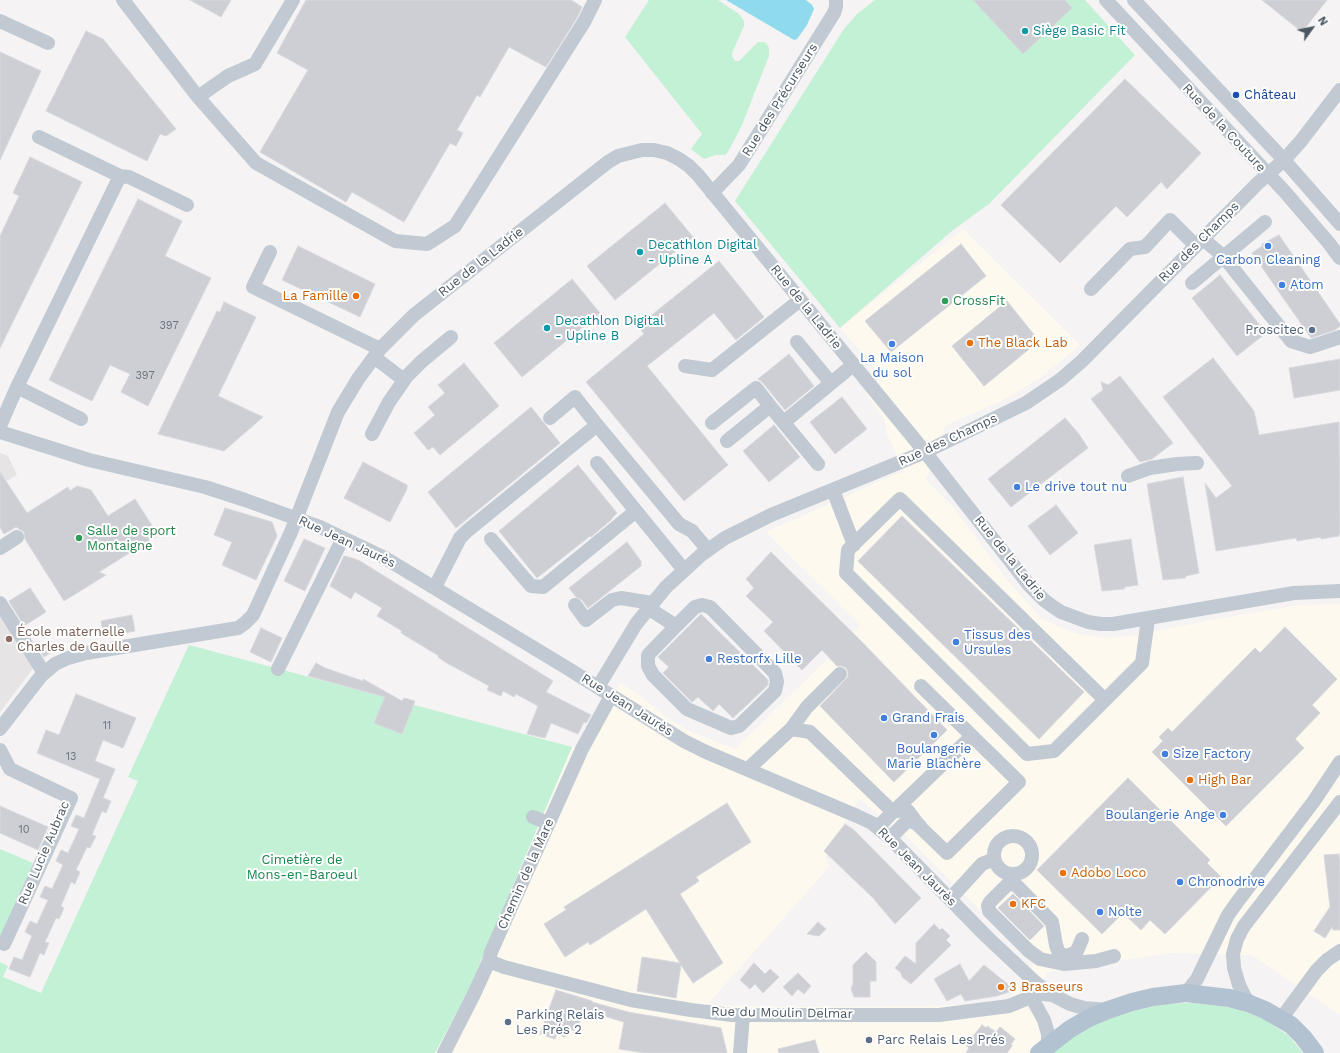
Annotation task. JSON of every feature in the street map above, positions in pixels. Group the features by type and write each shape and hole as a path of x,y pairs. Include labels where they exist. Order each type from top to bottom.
{"main road":[{"path":"1044,1049 1080,1023 1108,1010 1153,997 1186,993 1221,996 1248,1003 1281,1018 1297,1030 1315,1053"}],"street":[{"path":"123,0 198,97 256,163 395,241 427,244 455,226 584,22 595,0"},
{"path":"198,97 228,76 255,64 294,0"},
{"name":"Rue des Précurseurs","path":"712,193 739,165 834,13 836,0"},
{"name":"Rue de la Couture","path":"1106,0 1268,174 1315,226 1340,258"},
{"name":"Rue de la Couture","path":"1134,0 1284,160 1340,224"},
{"path":"0,21 48,43"},
{"name":"Rue des Champs","path":"598,687 636,624 650,605 684,570 725,538 753,523 925,452 1020,406 1038,396 1060,380 1082,361 1199,242 1284,160 1340,90"},
{"path":"39,137 120,176 129,177 187,204"},
{"name":"Rue de la Ladrie","path":"0,729 44,673 55,664 68,658 86,653 238,628 245,623 253,615 297,518 338,412 350,390 377,353 414,315 608,162 618,156 642,150 654,150 667,153 689,166 925,452 1029,585 1044,600 1061,612 1088,622 1113,624 1294,593 1340,591"},
{"path":"0,426 17,387 120,176"},
{"path":"1091,289 1130,250 1145,247 1170,220 1199,242 1223,256 1291,341 1310,347 1340,337"},
{"path":"1192,283 1265,222"},
{"path":"270,252 253,287 377,353 404,380"},
{"path":"685,366 712,370 800,300"},
{"path":"372,434 389,402 404,380 422,361 451,337"},
{"path":"798,342 831,383"},
{"path":"784,422 853,365"},
{"path":"17,387 81,418"},
{"path":"712,423 756,388 818,464"},
{"path":"550,418 575,397 679,524 692,531 708,550"},
{"path":"727,441 770,406"},
{"path":"435,587 460,538 467,531 597,425"},
{"name":"Rue Jean Jaurès","path":"0,432 89,460 205,487 245,500 297,518 343,538 391,562 435,587 684,741 706,752 857,816 878,827 987,937 1031,978 1053,995 1077,1006 1108,1010"},
{"path":"597,463 684,570"},
{"path":"1128,476 1150,468 1197,463"},
{"path":"834,490 854,545"},
{"path":"1105,700 900,499 848,550 846,573 1027,754 1054,751 1105,700 1142,663 1148,619"},
{"path":"491,539 531,586 543,587 636,511"},
{"path":"0,548 17,536"},
{"path":"278,669 343,538"},
{"path":"575,605 586,620 612,600 621,598 650,605 676,626"},
{"path":"0,603 44,673"},
{"path":"702,605 710,607 775,673 777,682 775,691 739,726 731,728 688,708 653,675 648,666 648,655 676,626 696,606 702,605"},
{"path":"748,769 791,729 807,706 840,674"},
{"path":"890,838 907,821 910,820 920,827 947,853 1019,782 921,686"},
{"name":"Chemin de la Mare","path":"444,1053 489,961 491,952 582,749 611,696"},
{"path":"791,729 810,732 893,812"},
{"path":"878,827 972,736"},
{"name":"Rue Lucie Aubrac","path":"0,750 10,769 71,798 4,944"},
{"path":"1186,993 1197,979 1228,915 1314,801 1340,762"},
{"path":"1248,1003 1240,989 1234,968 1233,954 1237,939 1244,926 1340,802"},
{"path":"893,812 902,810 908,811 920,827"},
{"path":"533,817 548,823"},
{"path":"950,899 982,864 994,859"},
{"path":"1082,939 1076,951 1066,956 1062,955 1058,951 1056,945 1052,922 1017,886 1012,884 1007,885 990,902 988,906 989,911 1040,959 1064,964 1096,961 1114,956"},
{"name":"Rue Jean Jaurès","path":"987,937 1032,996 1044,1020 1048,1034 1044,1049"},
{"path":"1281,1018 1317,970 1327,960 1340,951"},
{"name":"Rue du Moulin Delmar","path":"489,961 504,967 631,1000 699,1011 743,1015 939,1015 1009,1006 1032,996 1044,994 1053,995"},
{"path":"740,1053 743,1015"}],"shaded area":[{"path":"963,229 1080,345 1040,378 1005,399 945,426 926,480 953,507 1007,580 1041,618 1078,634 1110,638 1136,635 1297,605 1340,604 1340,1015 1252,955 1171,953 1048,972 1026,1008 1038,1018 1043,1030 1040,1042 1031,1053 435,1053 468,991 572,747 582,749 620,683 642,697 663,715 689,731 735,749 861,626 766,532 896,474 904,472 886,432 883,417 865,392 882,377 840,328","holes":["859,799 905,835 1024,954 1034,962 1009,999 978,1004 923,1006 795,1007 707,1005 829,867 825,851 842,828"]},
{"path":"0,453 8,456 17,475 6,481 17,526 4,534 0,529"},
{"name":"École maternelle Charles de Gaulle","path":"0,612 35,666 0,712"}],"green space":[{"path":"649,0 718,0 739,14 744,21 744,26 732,53 735,61 740,60 758,42 764,42 769,48 769,56 742,125 725,155 716,155 704,159 691,149 702,134 625,37"},
{"path":"875,0 1085,0 1135,55 989,204 953,230 840,328 735,201 844,29 857,14"},
{"name":"Cimetière de Mons-en-Baroeul","path":"189,645 572,747 468,991 435,1053 0,1053 0,962 8,966 3,977 41,993 138,781 128,777"},
{"path":"0,849 33,863 0,938"},
{"path":"1192,1003 1222,1006 1241,1010 1262,1018 1288,1035 1303,1053 1053,1053 1070,1039 1115,1016 1165,1004"}],"water":[{"path":"726,0 806,0 814,9 807,25 797,39 794,40"}],"building":[{"path":"190,0 231,0 221,17"},
{"path":"306,0 571,0 582,7 577,18 546,67 509,47 480,97 477,95 457,130 463,133 456,146 450,143 404,222 352,192 346,202 260,152 308,70 277,53"},
{"name":"Siège Basic Fit","path":"973,0 1065,0 1072,8 1023,54"},
{"path":"1262,0 1327,0 1302,32"},
{"path":"86,31 103,39 176,129 166,136 160,134 147,161 46,111"},
{"path":"0,52 41,71 0,160"},
{"path":"1125,79 1201,153 1167,189 1161,182 1127,217 1116,206 1060,263 1001,205"},
{"path":"30,157 82,182 0,348 0,236 19,196 13,193"},
{"path":"138,199 182,221 165,256 211,278 148,406 121,392 130,374 110,365 92,401 49,380"},
{"name":"Decathlon Digital - Upline A","path":"665,203 693,237 615,300 587,266"},
{"path":"1279,235 1340,324 1340,326 1335,330 1311,338 1252,253 1262,246 1262,244"},
{"path":"961,244 986,276 891,352 865,321"},
{"path":"298,246 375,284 360,317 282,280"},
{"path":"719,261 764,317 736,340 714,313 647,366 728,465 684,501 586,382 644,334 638,326"},
{"path":"1220,275 1266,333 1237,356 1192,298"},
{"name":"Decathlon Digital - Upline B","path":"572,279 600,313 522,377 494,343"},
{"path":"1007,301 1039,341 984,386 952,346"},
{"path":"224,302 256,317 218,396 263,417 224,451 158,434 217,311 220,312"},
{"path":"789,354 814,386 785,410 758,379"},
{"path":"1213,358 1254,411 1259,435 1339,422 1339,536 1297,541 1296,538 1216,551 1205,483 1216,498 1232,486 1163,397"},
{"path":"1340,359 1340,390 1294,398 1289,368"},
{"path":"464,363 499,406 440,455 433,447 428,450 414,433 435,415 428,407 445,393 438,385"},
{"path":"1120,376 1173,443 1152,459 1140,462 1091,399 1103,390 1101,382 1108,385"},
{"path":"842,397 867,429 835,454 810,422"},
{"path":"531,407 560,443 456,528 428,492"},
{"path":"1065,418 1079,434 1088,448 1011,507 988,479"},
{"path":"774,425 800,457 769,482 743,451"},
{"path":"363,462 407,485 407,489 390,522 344,498"},
{"path":"578,465 617,513 591,537 590,536 537,578 499,531"},
{"path":"0,472 27,513 68,487 70,491 77,486 91,490 108,516 135,499 158,535 99,572 106,575 64,601 25,539 24,532 16,527 4,534 0,527"},
{"path":"1183,477 1199,573 1186,576 1185,578 1163,580 1147,484"},
{"path":"1056,505 1078,533 1050,555 1028,526"},
{"path":"225,508 272,522 277,536 256,580 222,565 232,542 214,535"},
{"path":"902,516 1084,692 1039,739 858,561"},
{"path":"304,539 325,548 305,591 284,581"},
{"path":"1131,539 1138,585 1125,587 1124,589 1102,591 1094,545"},
{"path":"627,542 641,561 641,566 588,608 569,588"},
{"path":"771,552 861,641 947,730 894,782 820,706 848,677 846,668 837,666 822,650 802,670 764,631 773,622 746,596 754,588 746,579"},
{"path":"344,556 360,561 553,681 546,692 591,715 586,723 584,722 578,734 551,723 545,738 527,734 538,706 516,694 514,697 503,691 501,696 487,690 489,686 445,662 438,657 439,656 401,633 402,631 377,616 382,608 355,592 351,599 330,586"},
{"path":"30,588 46,612 24,626 9,601"},
{"path":"701,614 768,680 768,685 733,718 719,704 713,711 698,697 692,702 663,673 669,667 658,657"},
{"path":"132,615 135,631 104,637 101,621"},
{"path":"1285,627 1337,679 1312,705 1320,713 1295,739 1304,748 1226,826 1152,752 1163,741 1159,737 1168,728 1172,732 1255,648 1260,653"},
{"path":"261,628 282,638 271,662 250,652"},
{"path":"43,642 50,653 44,657 37,646"},
{"path":"316,663 325,668 363,681 363,679 402,701 404,698 415,701 402,734 374,723 385,697 308,676"},
{"path":"76,694 136,718 123,748 103,740 95,761 115,769 103,798 111,801 106,813 102,811 92,835 96,836 90,848 87,847 76,870 80,872 75,884 71,882 61,906 64,908 59,919 56,918 45,942 49,943 44,955 40,953 30,977 9,969 14,957 22,960 32,936 25,932 30,921 37,924 48,900 40,897 45,886 52,889 63,865 56,861 61,850 68,853 79,829 71,826 76,815 84,818 100,779 37,753 46,730 59,735"},
{"path":"1128,778 1210,860 1207,863 1221,877 1165,934 1150,920 1141,930 1123,913 1102,934 1037,870"},
{"path":"727,803 751,842 696,877 699,881 680,894 723,963 693,983 681,965 676,998 637,991 642,957 680,963 646,909 590,945 588,942 565,957 544,924 566,910 564,907"},
{"path":"0,806 48,827 38,850 0,833"},
{"path":"845,824 854,830 921,898 895,924 873,898 824,851"},
{"path":"1339,854 1340,930 1333,930 1332,927 1325,938 1314,931 1330,907 1324,855"},
{"path":"1013,894 1044,926 1030,940 998,908"},
{"path":"818,922 826,929 819,936 807,934"},
{"path":"934,924 940,930 942,928 950,936 946,940 951,945 911,984 902,977 901,973 895,968 905,956 916,964 916,943"},
{"path":"866,952 876,962 876,981 870,981 870,997 854,997 851,989 853,984 853,965"},
{"path":"754,963 765,974 770,969 779,977 763,993 755,984 750,989 740,980"},
{"path":"960,964 969,981 984,965 1015,990 997,996 965,1001 961,994 947,1001 934,979"},
{"path":"798,973 811,986 804,994 798,989 792,996 783,987"},
{"path":"556,990 628,1012 721,1028 727,1053 644,1053 619,1049 624,1022 590,1012 588,1020 581,1018 577,1031 568,1029 565,1037 557,1034 555,1039 540,1034"},
{"path":"982,1025 986,1028 987,1026 996,1032 1000,1027 1015,1039 1007,1053 966,1053 969,1048 966,1045"},
{"path":"815,1040 819,1053 779,1053 778,1049"}],"place":[{"name":"Siège Basic Fit","path":"1025,31"},
{"name":"Château","path":"1236,95"},
{"name":"Carbon Cleaning","path":"1268,246"},
{"name":"Decathlon Digital - Upline A","path":"640,252"},
{"name":"Atom","path":"1282,285"},
{"name":"La Famille","path":"356,296"},
{"name":"CrossFit","path":"945,301"},
{"name":"Decathlon Digital - Upline B","path":"547,328"},
{"name":"Proscitec","path":"1312,330"},
{"name":"The Black Lab","path":"970,343"},
{"name":"La Maison du sol","path":"892,344"},
{"name":"Le drive tout nu","path":"1017,487"},
{"name":"Salle de sport Montaigne","path":"79,538"},
{"name":"École maternelle Charles de Gaulle","path":"9,639"},
{"name":"Tissus des Ursules","path":"956,642"},
{"name":"Restorfx Lille","path":"709,659"},
{"name":"Grand Frais","path":"884,718"},
{"name":"Boulangerie Marie Blachère","path":"934,735"},
{"name":"Size Factory","path":"1165,754"},
{"name":"High Bar","path":"1190,780"},
{"name":"Boulangerie Ange","path":"1223,815"},
{"name":"Adobo Loco","path":"1063,873"},
{"name":"Chronodrive","path":"1180,882"},
{"name":"KFC","path":"1013,904"},
{"name":"Nolte","path":"1100,912"},
{"name":"3 Brasseurs","path":"1001,987"},
{"name":"Parking Relais Les Prés 2","path":"508,1022"},
{"name":"Parc Relais Les Prés","path":"869,1040"}]}
